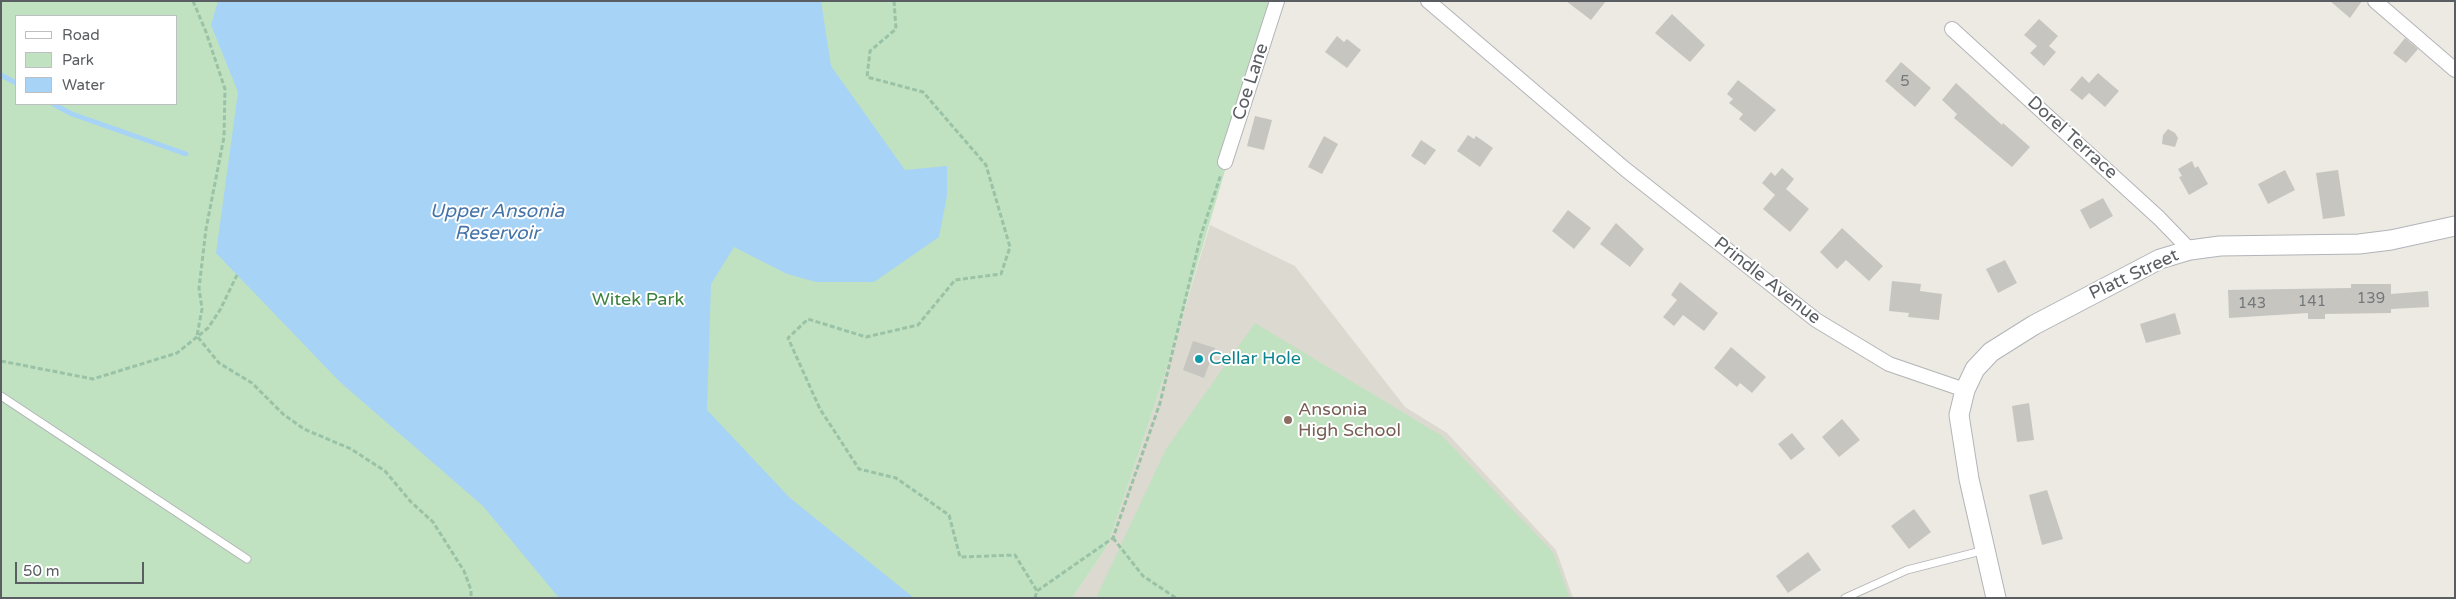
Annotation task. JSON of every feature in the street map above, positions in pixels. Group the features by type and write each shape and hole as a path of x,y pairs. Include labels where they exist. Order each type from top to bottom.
{"main road":[{"name":"Platt Street","path":"1965,390 1975,369 1991,352 2010,338 2160,259 2190,250 2220,246 2359,244 2391,240 2455,226"},
{"path":"1965,390 1959,416 1961,434 1996,598"}],"street":[{"name":"Coe Lane","path":"1225,162 1277,1"},
{"name":"Prindle Avenue","path":"1428,1 1622,166 1816,320 1889,364 1965,390"},
{"path":"2375,1 2455,70"},
{"name":"Dorel Terrace","path":"1952,29 2159,218 2190,250"}],"lane":[{"path":"1,396 247,559"},
{"path":"1846,598 1906,570 1986,550"}],"path":[{"path":"193,1 206,32 225,89 224,137 206,229 199,288 202,309 197,336 219,363 252,383 283,414 304,429 350,449 385,471 411,502 433,522 464,571 471,590 471,598"},
{"path":"894,1 896,29 870,52 867,76 923,92 986,165 1010,247 1001,274 955,280 918,325 866,337 808,319 788,338 820,410 859,470 896,478 949,515 960,557 1015,555 1037,591"},
{"path":"1035,598 1037,591 1113,538 1160,403 1201,235 1225,162"},
{"path":"1,361 93,379 177,352 208,328 220,310 237,275"},
{"path":"1113,538 1143,576 1176,598"}],"shaded area":[{"name":"Ansonia High School","path":"1210,225 1295,266 1405,407 1447,433 1556,550 1573,598 1072,598 1108,545 1165,374"}],"green space":[{"name":"Witek Park","path":"1,1 1275,1 1165,374 1108,545 1072,598 1,598"},
{"name":"Ansonia High School","path":"1255,323 1442,436 1553,552 1570,598 1096,598 1166,449"}],"water":[{"name":"Upper Ansonia Reservoir","path":"218,1 821,1 831,66 905,170 947,166 947,196 939,237 874,282 816,282 787,274 734,247 711,284 707,410 790,498 914,598 559,598 483,506 340,382 216,253 238,92 211,25"}],"building":[{"path":"1566,1 1606,1 1591,20"},
{"path":"2330,1 2362,1 2350,18"},
{"path":"1672,14 1705,45 1690,62 1655,33"},
{"path":"2039,19 2058,36 2049,46 2056,52 2044,66 2030,53 2037,46 2024,35"},
{"path":"1337,36 1344,42 1347,39 1361,50 1347,68 1325,52"},
{"path":"2405,38 2418,49 2406,63 2393,53"},
{"path":"1901,62 1931,88 1915,107 1885,81"},
{"path":"2098,73 2119,91 2105,107 2089,93 2082,100 2070,90 2082,76 2089,83"},
{"path":"1738,80 1776,110 1755,132 1739,119 1743,114 1729,103 1733,99 1727,94"},
{"path":"1956,83 2002,125 2003,123 2030,147 2012,167 1954,118 1957,114 1942,100"},
{"path":"1255,116 1272,120 1264,150 1247,146"},
{"path":"2168,129 2175,133 2178,138 2175,147 2162,144 2163,135"},
{"path":"1468,135 1474,139 1476,136 1493,148 1480,167 1457,151"},
{"path":"1324,136 1338,144 1322,174 1308,167"},
{"path":"1421,140 1436,150 1425,165 1411,156"},
{"path":"2192,161 2195,168 2198,166 2208,184 2189,195 2179,177 2182,176 2178,169"},
{"path":"1782,168 1794,179 1786,189 1809,209 1790,232 1763,209 1775,195 1762,183 1771,172 1775,176"},
{"path":"2285,170 2295,190 2268,204 2258,184"},
{"path":"2338,170 2345,216 2323,219 2316,173"},
{"path":"2103,198 2113,216 2090,229 2080,210"},
{"path":"1568,210 1591,228 1574,249 1552,231"},
{"path":"1616,223 1644,249 1630,267 1600,244"},
{"path":"1842,228 1883,266 1869,281 1846,260 1837,269 1820,252"},
{"path":"2005,260 2017,283 1998,293 1986,269"},
{"path":"1892,281 1921,284 1920,291 1942,294 1939,320 1908,317 1909,313 1889,311"},
{"path":"1680,282 1718,313 1704,331 1683,315 1674,326 1663,317 1677,300 1671,295"},
{"path":"2351,284 2391,284 2391,294 2428,291 2429,307 2391,309 2391,313 2325,314 2325,319 2308,319 2308,313 2229,318 2228,290 2351,288"},
{"path":"2175,313 2181,334 2146,343 2140,324"},
{"name":"Cellar Hole","path":"1193,341 1215,348 1204,378 1183,370"},
{"path":"1731,347 1766,377 1752,393 1740,383 1737,387 1714,368"},
{"path":"2029,403 2034,440 2017,442 2012,406"},
{"path":"1842,419 1860,440 1839,457 1822,437"},
{"path":"1792,433 1805,449 1791,460 1778,444"},
{"path":"2047,490 2063,539 2042,545 2029,495"},
{"path":"1914,509 1931,532 1909,549 1891,526"},
{"path":"1808,552 1821,570 1788,593 1776,576"}],"waterway":[{"path":"1,75 15,82"},
{"path":"55,105 72,114 186,154"}],"place":[{"name":"Cellar Hole","path":"1199,359"},
{"name":"Ansonia High School","path":"1288,420"}]}
